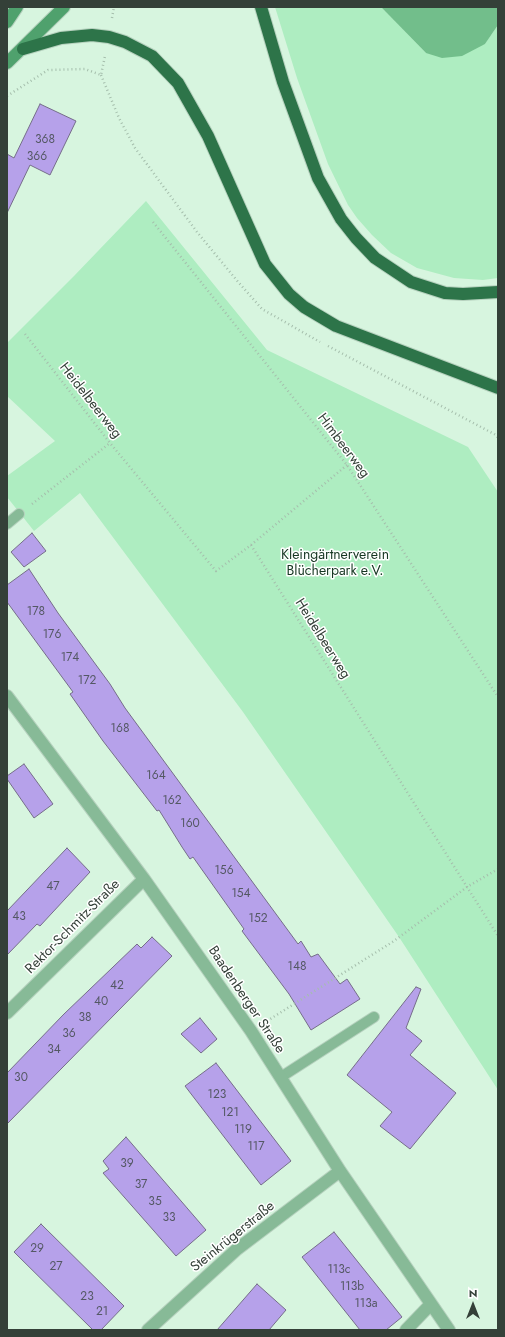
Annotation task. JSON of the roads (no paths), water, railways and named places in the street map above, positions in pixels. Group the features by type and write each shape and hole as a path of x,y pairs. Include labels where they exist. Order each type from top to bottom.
{"highway":[{"path":"261,7 283,82 318,178 341,219 356,238 375,258 411,282 445,293 463,294 498,292"},
{"path":"23,49 61,38 92,35 109,37 152,56 178,83 208,136 265,264 289,294 304,307 336,326 498,388"}],"main road":[{"path":"7,22 17,7"},
{"path":"7,63 23,49 64,7"}],"street":[{"name":"Baadenberger Straße","path":"7,696 41,739 144,879 251,1031 340,1171 449,1330"},
{"name":"Rektor-Schmitz-Straße","path":"7,1013 144,879"},
{"name":"Steinkrügerstraße","path":"148,1330 236,1250 340,1171"},
{"path":"406,1330 431,1304"}],"lane":[{"path":"7,524 19,514"},
{"path":"281,1077 374,1017"}],"park label":[{"name":"Kleingärtnerverein Blücherpark e.V.","path":"335,564"}]}
